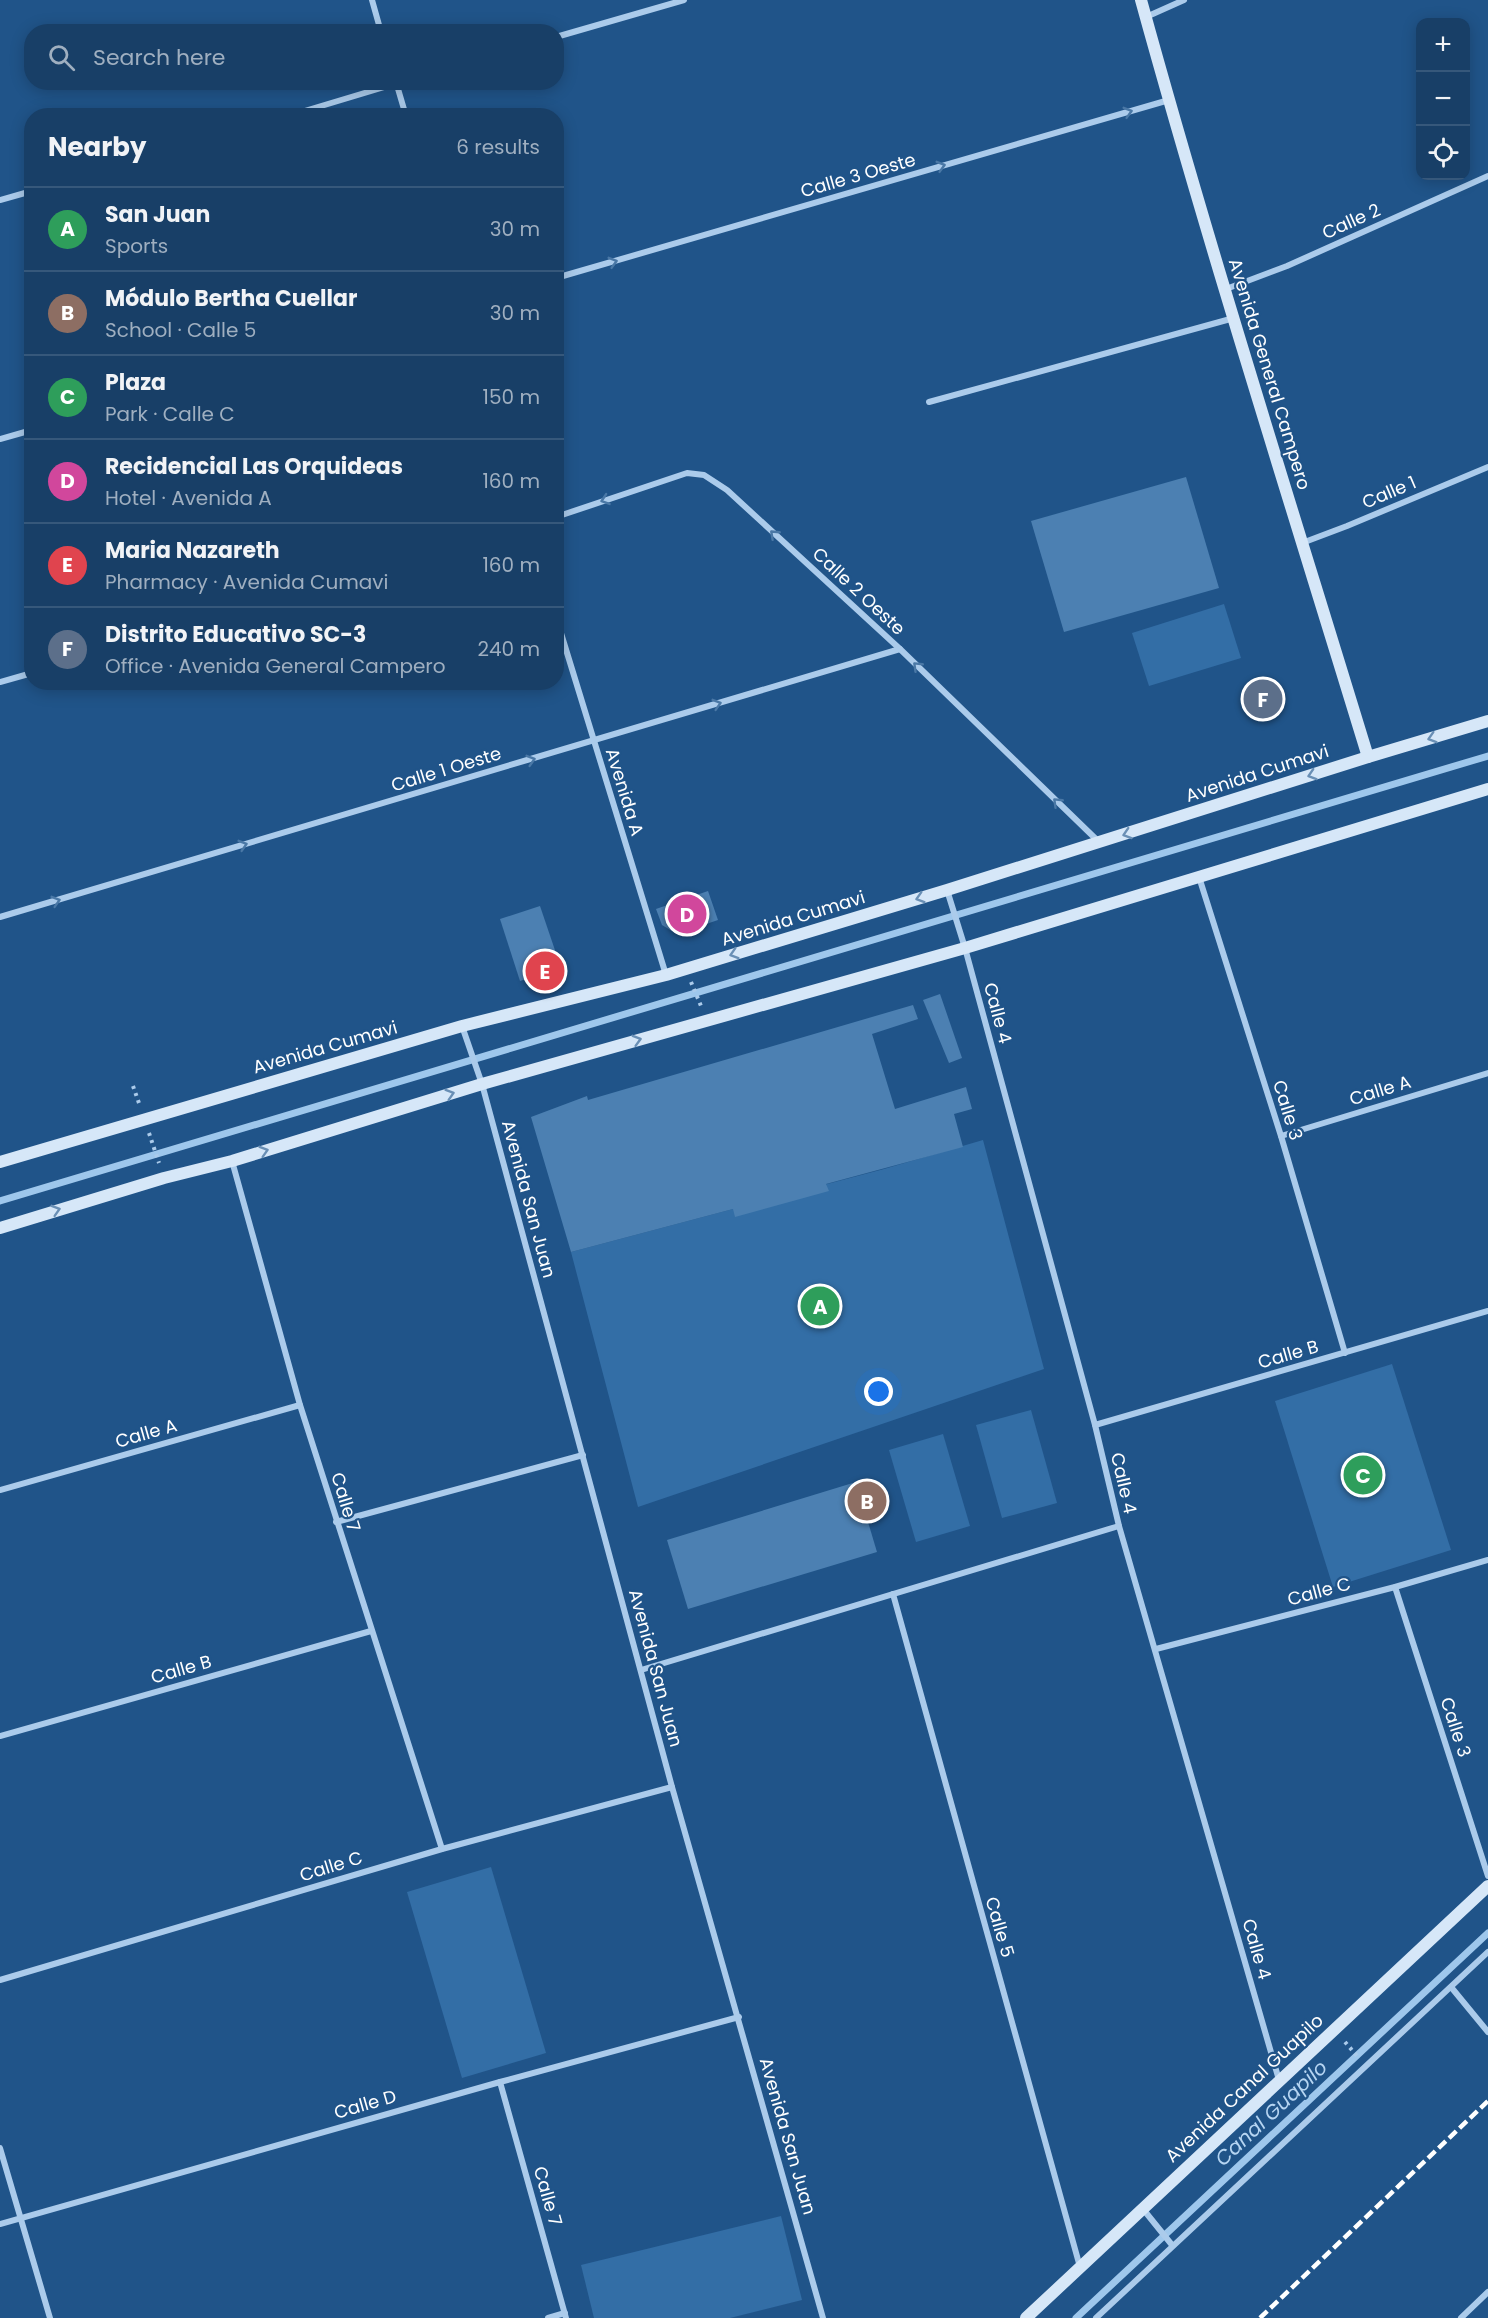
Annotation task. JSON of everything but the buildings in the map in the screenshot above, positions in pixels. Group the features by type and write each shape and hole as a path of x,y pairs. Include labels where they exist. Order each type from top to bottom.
{"main road":[{"name":"Avenida General Campero","path":"1141,0 1301,543 1368,757"},
{"name":"Avenida Cumavi","path":"0,1162 462,1026 666,975 1488,721"},
{"path":"0,1228 164,1178 232,1161 482,1084 965,948 1488,789"},
{"name":"Avenida Canal Guapilo","path":"1026,2318 1080,2267 1145,2212 1279,2080 1488,1886"}],"street":[{"path":"372,0 379,24"},
{"path":"564,35 684,0"},
{"path":"1146,17 1185,0"},
{"path":"315,108 375,90"},
{"path":"400,90 404,108"},
{"name":"Calle 3 Oeste","path":"564,276 1169,100"},
{"name":"Calle 2","path":"1226,289 1287,266 1488,176"},
{"path":"0,200 24,193"},
{"path":"929,402 1234,318"},
{"path":"0,439 24,432"},
{"name":"Calle 1","path":"1301,543 1488,467"},
{"name":"Calle 2 Oeste","path":"564,514 687,473 704,475 727,490 900,649 1099,843"},
{"name":"Avenida A","path":"564,645 666,975"},
{"name":"Calle 1 Oeste","path":"0,917 900,649"},
{"path":"0,682 24,675"},
{"name":"Calle 3","path":"1199,877 1281,1136 1345,1353"},
{"name":"Calle 4","path":"947,890 965,948 1095,1425 1119,1526 1279,2080"},
{"name":"Avenida San Juan","path":"462,1026 482,1084 672,1787 823,2318"},
{"name":"Calle A","path":"1281,1136 1488,1073"},
{"name":"Calle 7","path":"232,1161 300,1405 442,1848"},
{"name":"Calle B","path":"1095,1425 1488,1311"},
{"name":"Calle A","path":"0,1490 300,1405"},
{"path":"336,1522 583,1455"},
{"path":"641,1670 1119,1526"},
{"name":"Calle C","path":"1156,1649 1395,1587 1488,1560"},
{"name":"Calle 3","path":"1395,1587 1488,1876"},
{"name":"Calle 5","path":"893,1593 1080,2267"},
{"name":"Calle B","path":"0,1736 371,1631"},
{"name":"Calle C","path":"0,1980 442,1848 672,1787"},
{"path":"1096,2318 1488,1952"},
{"path":"1451,1987 1488,2032"},
{"name":"Calle D","path":"0,2224 500,2082 739,2017"},
{"name":"Calle 7","path":"500,2082 566,2316"},
{"path":"0,2148 50,2318"},
{"path":"1145,2212 1172,2246"},
{"path":"1461,2318 1488,2292"},
{"path":"548,2318 566,2316"}],"path":[{"path":"692,984 700,1005"},
{"path":"149,1133 158,1160"},
{"path":"1340,2036 1361,2061"}],"shaded area":[{"path":"1224,604 1241,658 1149,686 1132,633"},
{"path":"983,1140 1044,1369 638,1507 571,1252 884,1169"},
{"path":"1392,1364 1451,1550 1333,1587 1275,1401"},
{"path":"1031,1410 1057,1503 1002,1518 976,1425"},
{"path":"943,1434 970,1526 916,1542 889,1450"},
{"path":"491,1867 546,2053 462,2078 407,1892"},
{"path":"781,2216 802,2300 730,2318 594,2318 581,2265"}],"waterway":[{"path":"0,1201 1488,756"},
{"name":"Canal Guapilo","path":"1076,2318 1488,1933"}],"railway":[{"path":"1260,2318 1488,2101"}],"place":[{"name":"Distrito Educativo SC-3","path":"1263,699"},
{"name":"Recidencial Las Orquideas","path":"687,914"},
{"name":"Maria Nazareth","path":"545,971"},
{"name":"San Juan","path":"820,1306"},
{"name":"Plaza","path":"1363,1475"},
{"name":"Módulo Bertha Cuellar","path":"867,1501"}]}
